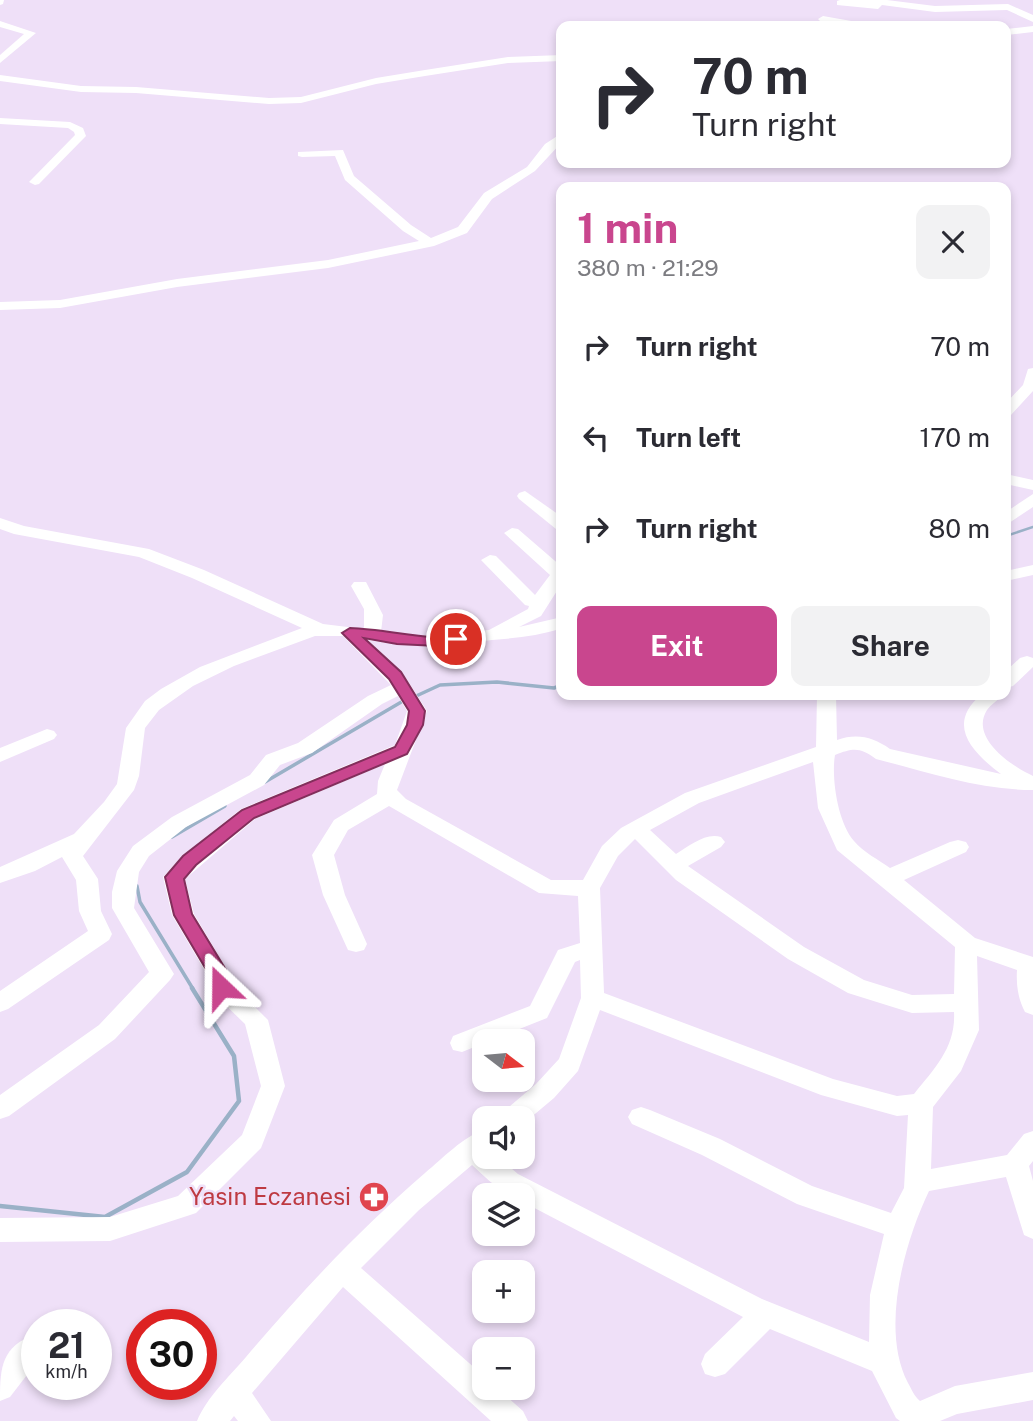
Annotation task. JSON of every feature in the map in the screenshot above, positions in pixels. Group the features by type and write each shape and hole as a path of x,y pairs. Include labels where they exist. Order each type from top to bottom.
{"street":[{"path":"866,0 935,9"},
{"path":"993,0 1033,19"},
{"path":"840,3 935,9 1007,7"},
{"path":"822,19 831,21"},
{"path":"0,24 31,33 0,60"},
{"path":"1011,31 1033,29"},
{"path":"0,78 81,89 136,90 269,101 301,100 376,81 508,60 556,58"},
{"path":"0,121 70,125 79,130 81,136 35,182"},
{"path":"0,306 60,304 177,283 328,264 430,243 463,230 478,206 488,196 531,169 556,141"},
{"path":"303,154 339,152 344,178 430,243"},
{"path":"1011,407 1030,386 1033,372"},
{"path":"1011,481 1033,485"},
{"path":"525,496 556,520"},
{"path":"1011,516 1033,499"},
{"path":"0,523 20,530 143,553 198,574 318,629 371,633 397,640 438,642 540,631 556,624"},
{"path":"512,533 556,570"},
{"path":"490,561 531,601 543,600"},
{"path":"1011,575 1033,570"},
{"path":"490,635 535,612 556,578"},
{"path":"360,586 376,615 376,624 371,633"},
{"path":"0,1003 101,934 90,911 87,878 72,856 79,840 126,788 130,740 139,720 152,705 191,681 250,654 318,629"},
{"path":"350,633 405,689 417,711 415,725 388,780 386,792 399,804 547,888 589,888"},
{"path":"1011,677 1027,662"},
{"path":"0,1109 107,1032 162,974 123,908 123,892 128,871 141,851 180,822 257,780 272,760 305,748 375,700 405,689"},
{"path":"826,700 828,735 823,764 828,808 844,845 967,944 1031,965 1028,983 1033,1006"},
{"path":"988,700 977,710 972,724 974,733 991,757 1029,783"},
{"path":"0,756 47,734"},
{"path":"527,1106 569,1064 593,998 589,888 610,851 637,829 692,798 854,741 883,754 956,773 1011,783 1029,783"},
{"path":"0,1230 110,1229 187,1205 252,1141 273,1086 256,1020 221,987 216,970 183,915 174,877 248,814 401,750"},
{"path":"356,944 334,895 323,855 341,825 390,796"},
{"path":"637,829 684,875 796,953 856,987 912,1004 965,1003"},
{"path":"0,875 27,866 79,840"},
{"path":"675,864 714,842"},
{"path":"888,878 958,847"},
{"path":"967,944 964,971 967,1030 952,1064 921,1104 918,1180 890,1258 882,1333 887,1372 905,1408 919,1418 955,1400 1033,1386"},
{"path":"462,1043 538,1012 566,956 590,948"},
{"path":"593,998 830,1088 897,1106 921,1104"},
{"path":"641,1116 711,1147 806,1196 899,1227"},
{"path":"918,1180 940,1180 1015,1164 1033,1142"},
{"path":"212,1421 395,1214 472,1149"},
{"path":"1015,1164 1033,1227"},
{"path":"498,1169 509,1182 752,1308 886,1363"},
{"path":"343,1270 513,1421"},
{"path":"715,1364 767,1313"},
{"path":"0,1387 21,1360"},
{"path":"234,1393 256,1421"}],"waterway":[{"path":"1011,534 1033,527"},
{"path":"414,697 440,685 497,682 556,687"},
{"path":"265,782 403,701"},
{"path":"172,837 225,806"},
{"path":"137,886 140,902 193,989"},
{"path":"0,1206 105,1217 187,1172 239,1101 234,1056 192,988"}],"place":[{"name":"Yasin Eczanesi","path":"374,1197"}],"route":[{"path":"221,987 216,970 183,915 174,877 248,814 401,750 415,725 417,711 396,676 350,633 371,633 397,640 438,642 456,639"}]}
